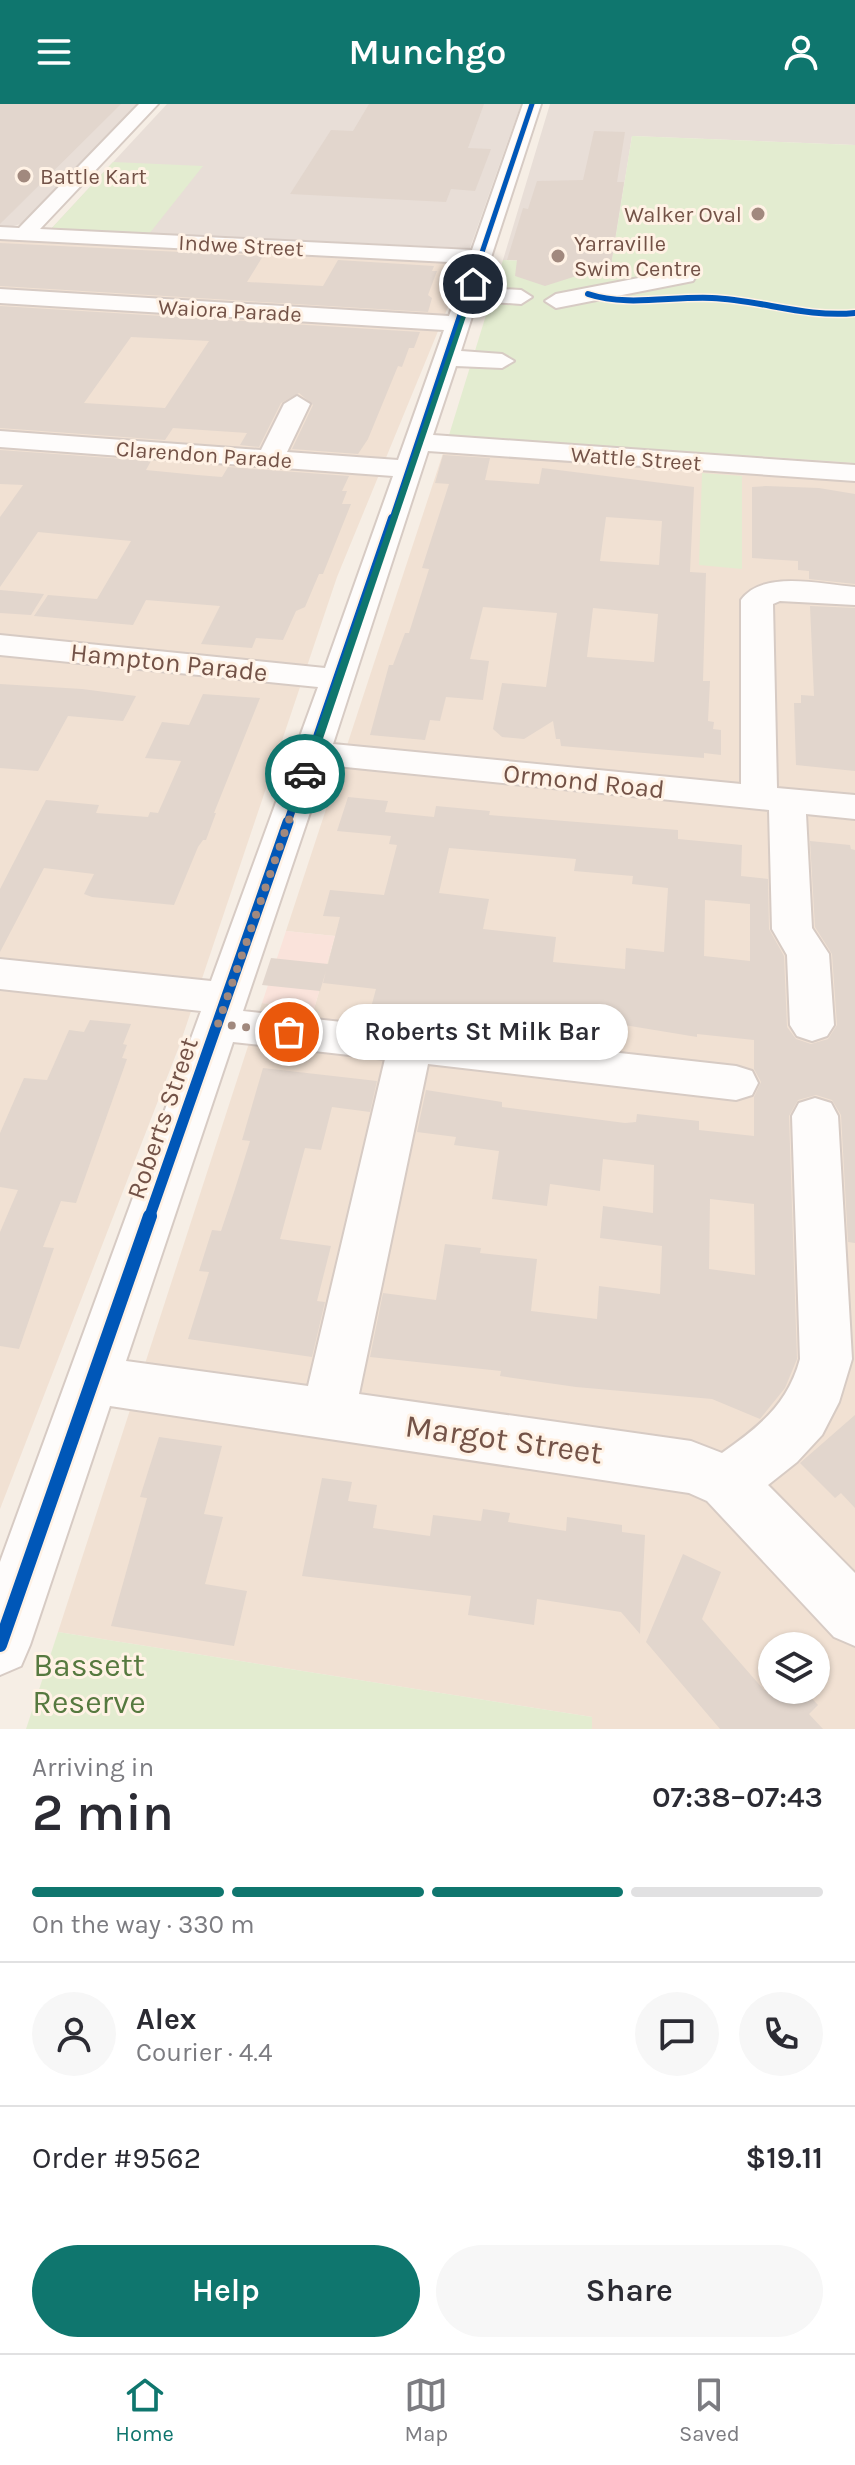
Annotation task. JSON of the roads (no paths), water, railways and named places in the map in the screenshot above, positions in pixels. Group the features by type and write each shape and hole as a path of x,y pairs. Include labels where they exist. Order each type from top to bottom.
{"street":[{"path":"24,234 149,104"},
{"name":"Roberts Street","path":"0,1645 338,679 412,456 530,126"},
{"name":"Indwe Street","path":"0,233 482,257"},
{"path":"556,301 685,276"},
{"name":"Waiora Parade","path":"0,296 459,325"},
{"path":"502,361 459,325 521,297"},
{"path":"270,459 297,404"},
{"name":"Clarendon Parade","path":"0,439 270,459 412,456"},
{"name":"Wattle Street","path":"412,456 855,473"},
{"path":"812,1025 808,954 792,929 773,800 757,600 775,591 855,596"},
{"name":"Hampton Parade","path":"0,645 338,679"},
{"name":"Ormond Road","path":"312,753 855,807"},
{"path":"0,974 410,1046 736,1083"},
{"path":"328,1414 410,1046"},
{"path":"727,1482 800,1426 821,1385 826,1359 815,1116"},
{"name":"Margot Street","path":"94,1380 691,1467 727,1482 855,1616"}],"place":[{"name":"Battle Kart","path":"24,176"},
{"name":"Walker Oval","path":"758,214"},
{"name":"Yarraville Swim Centre","path":"558,256"},
{"name":"Roberts St Milk Bar","path":"289,1032"}],"park label":[{"name":"Bassett Reserve","path":"89,1684"}]}
